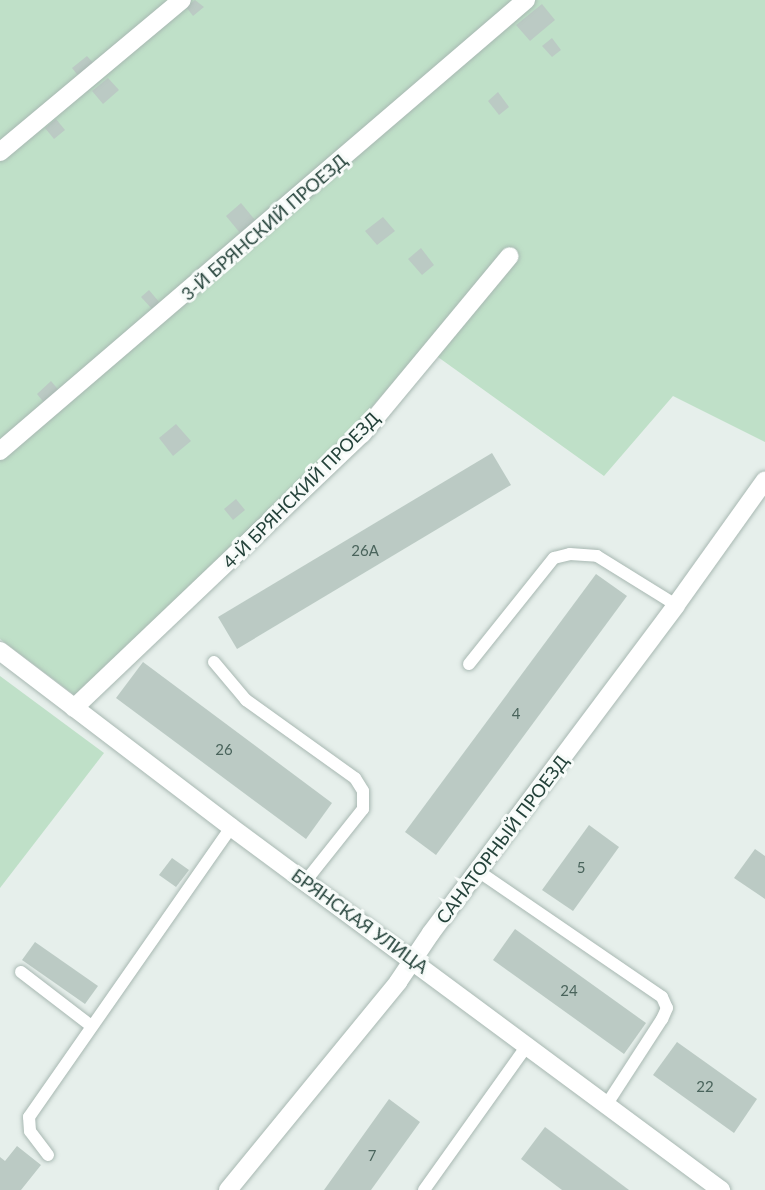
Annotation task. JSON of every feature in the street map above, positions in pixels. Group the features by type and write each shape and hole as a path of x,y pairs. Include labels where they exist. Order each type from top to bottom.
{"street":[{"path":"0,152 182,0"},
{"name":"3-Й БРЯНСКИЙ ПРОЕЗД","path":"0,451 526,0"},
{"name":"4-Й БРЯНСКИЙ ПРОЕЗД","path":"74,708 362,434 510,256"},
{"name":"САНАТОРНЫЙ ПРОЕЗД","path":"228,1190 413,960 676,605 765,480"},
{"name":"БРЯНСКАЯ УЛИЦА","path":"5,661 74,708 231,828 528,1044 721,1190"}],"lane":[{"path":"469,664 554,558 570,554 597,556 676,605"},
{"path":"214,662 246,700 355,778 363,791 363,808 305,882"},
{"path":"48,1155 30,1131 29,1117 90,1025 153,943 231,828"},
{"path":"478,871 662,997 667,1008 662,1019 607,1104"},
{"path":"21,972 90,1025"},
{"path":"424,1190 528,1044"}],"green space":[{"path":"0,0 765,0 765,442 673,396 604,476 424,347 350,432 77,697 0,639"},
{"path":"0,676 104,753 0,888"}],"building":[{"path":"195,0 204,7 193,16 186,7"},
{"path":"542,4 555,20 530,41 516,25"},
{"path":"552,38 561,50 552,57 542,46"},
{"path":"87,56 96,66 81,79 72,68"},
{"path":"108,78 119,90 103,104 92,91"},
{"path":"498,92 509,107 499,115 488,101"},
{"path":"56,119 65,130 54,139 45,128"},
{"path":"241,203 255,220 240,233 226,216"},
{"path":"383,217 395,231 377,245 365,231"},
{"path":"421,248 434,265 422,275 408,259"},
{"path":"149,290 160,303 152,309 141,297"},
{"path":"51,381 61,393 46,405 37,394"},
{"path":"176,424 191,441 173,456 159,438"},
{"path":"492,453 511,485 237,649 218,617"},
{"path":"236,499 245,510 233,520 224,509"},
{"path":"596,574 627,596 436,855 405,832"},
{"path":"143,662 332,803 306,839 116,698"},
{"path":"589,825 619,847 573,911 542,890"},
{"path":"755,849 765,856 765,899 734,878"},
{"path":"172,858 189,870 176,887 159,875"},
{"path":"515,929 646,1023 624,1054 493,960"},
{"path":"35,942 98,986 85,1004 22,960"},
{"path":"677,1042 757,1099 734,1133 653,1075"},
{"path":"389,1099 420,1122 371,1190 324,1190"},
{"path":"545,1127 629,1190 562,1190 521,1159"},
{"path":"17,1146 41,1165 21,1190 0,1190 0,1157 5,1161"}]}
